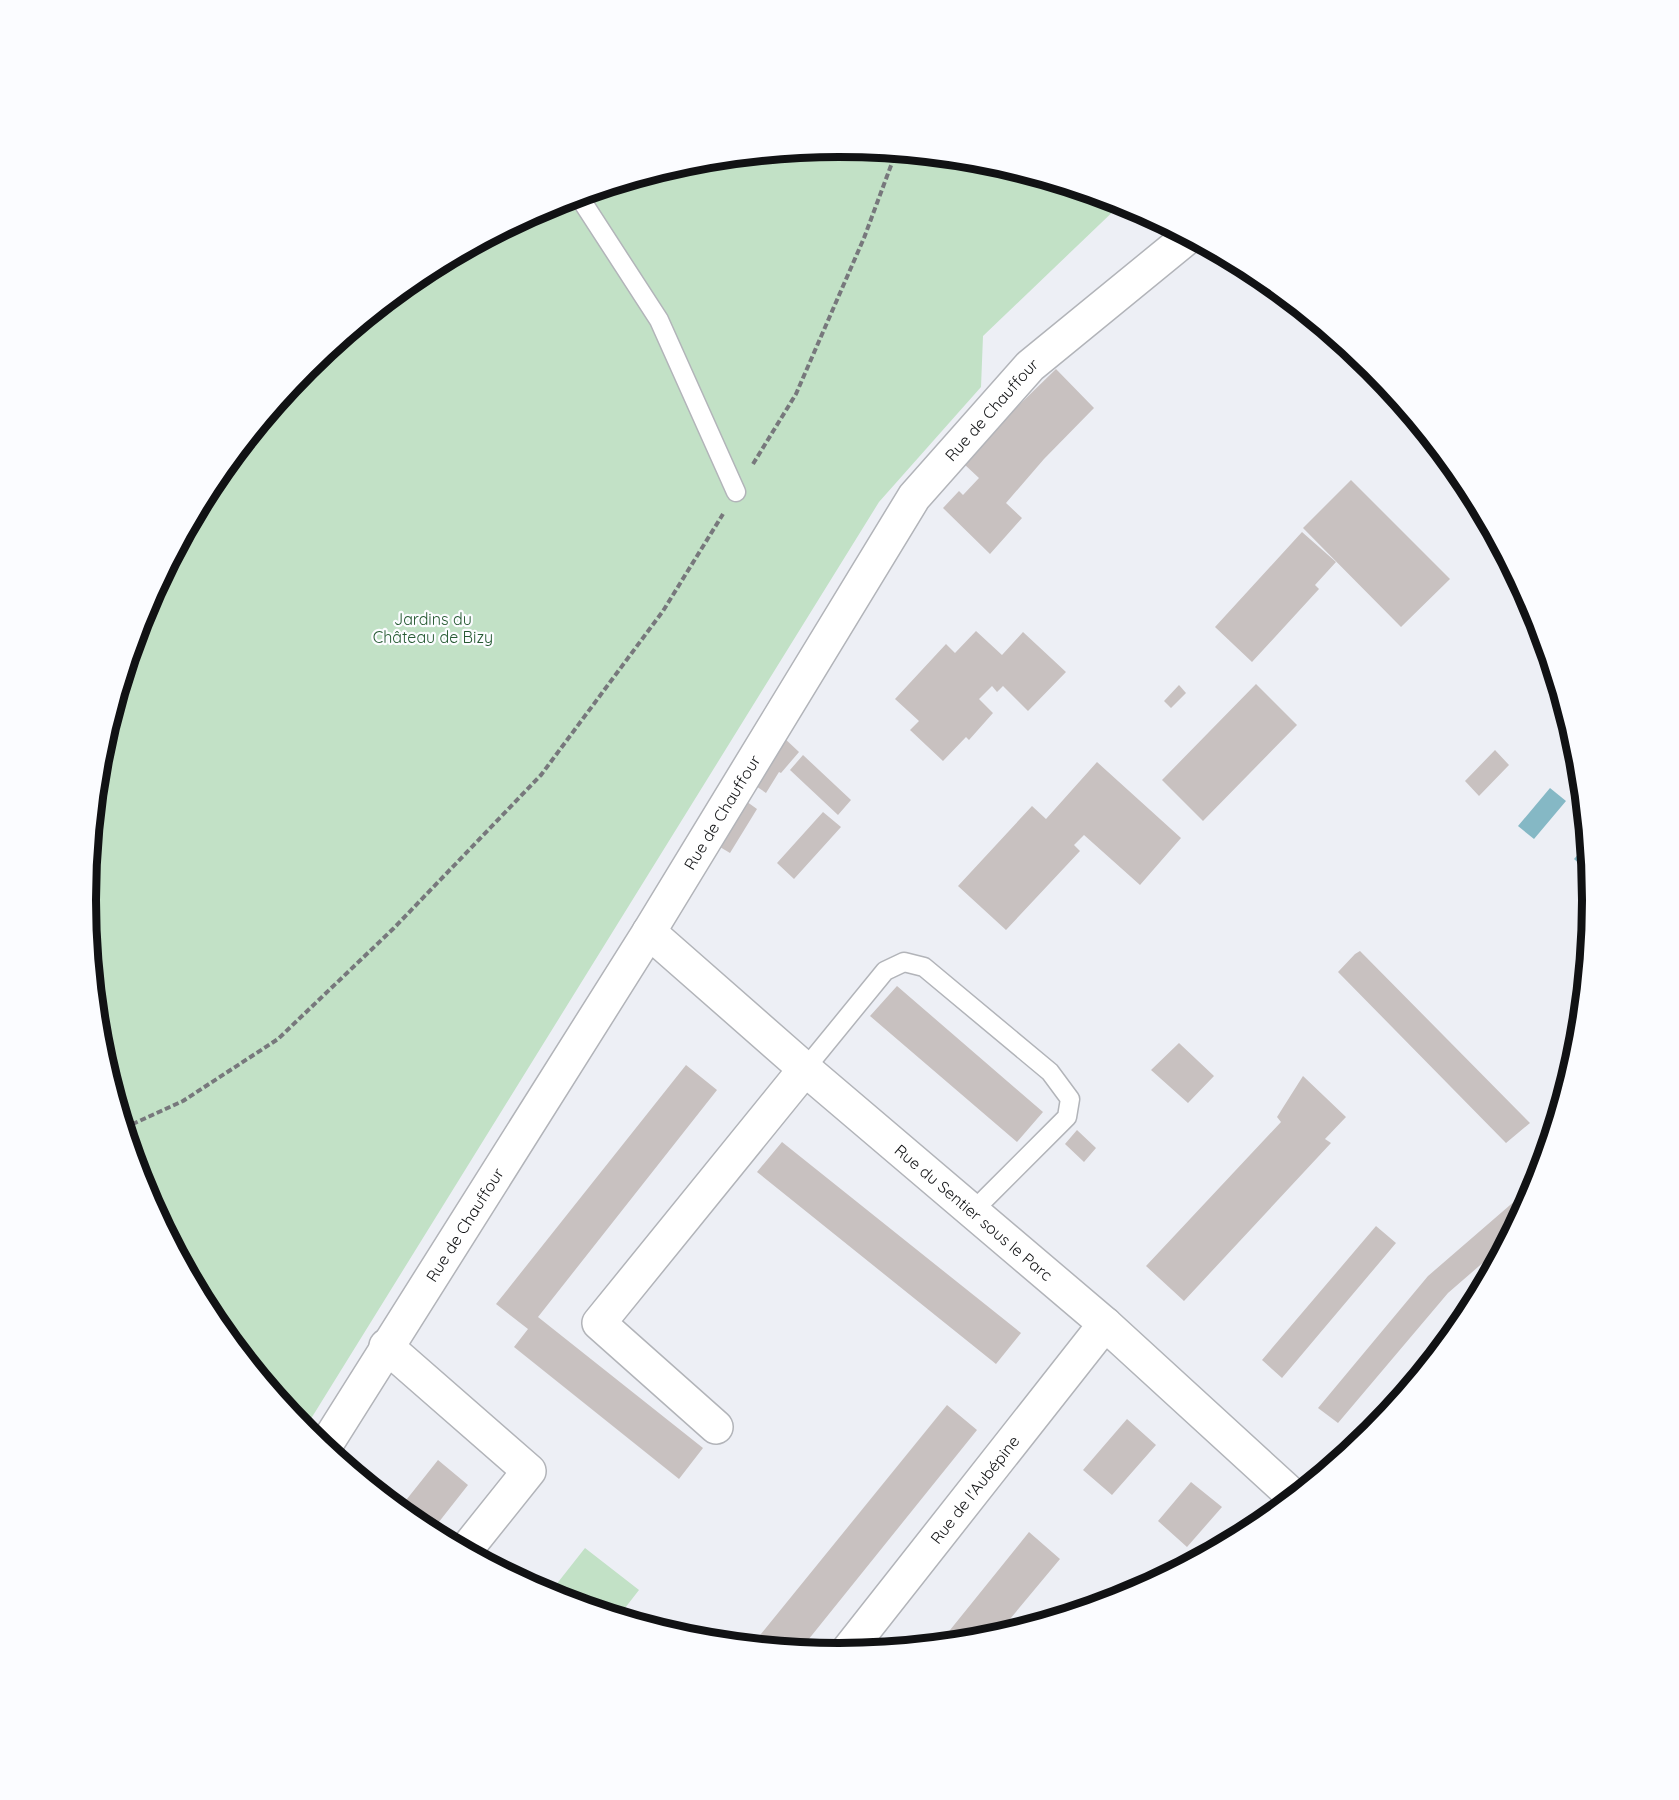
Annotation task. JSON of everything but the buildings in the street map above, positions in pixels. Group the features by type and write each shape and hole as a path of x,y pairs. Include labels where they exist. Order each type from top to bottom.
{"street":[{"name":"Rue de Chauffour","path":"329,1440 649,932 914,497 1030,366 1183,241"},
{"name":"Rue du Sentier sous le Parc","path":"649,932 805,1069 1105,1324 1289,1492"},
{"path":"716,1427 599,1323 805,1069"},
{"name":"Rue de l'Aubépine","path":"854,1643 1105,1324"},
{"path":"386,1346 529,1472 470,1545"}],"lane":[{"path":"583,203 659,320 736,492"},
{"path":"805,1069 885,971 904,962 924,967 1050,1072 1070,1099 1067,1117 973,1211"}],"path":[{"path":"131,1125 183,1101 278,1039 394,928 541,775 663,611 796,394 864,238 894,159"}],"green space":[{"name":"Jardins du Château de Bizy","path":"840,156 937,163 985,171 1032,182 1115,210 983,336 981,387 879,502 310,1421 250,1353 221,1313 173,1229 135,1139 110,1045 102,997 96,900 102,803 110,755 135,661 153,615 173,571 221,487 250,447 314,374 387,310 426,282 511,233 601,196 694,171 742,163"},
{"path":"585,1548 639,1590 623,1611 554,1587"}],"water":[{"path":"1550,788 1566,801 1534,839 1518,826"},
{"path":"1581,851 1582,866 1574,859"}]}
